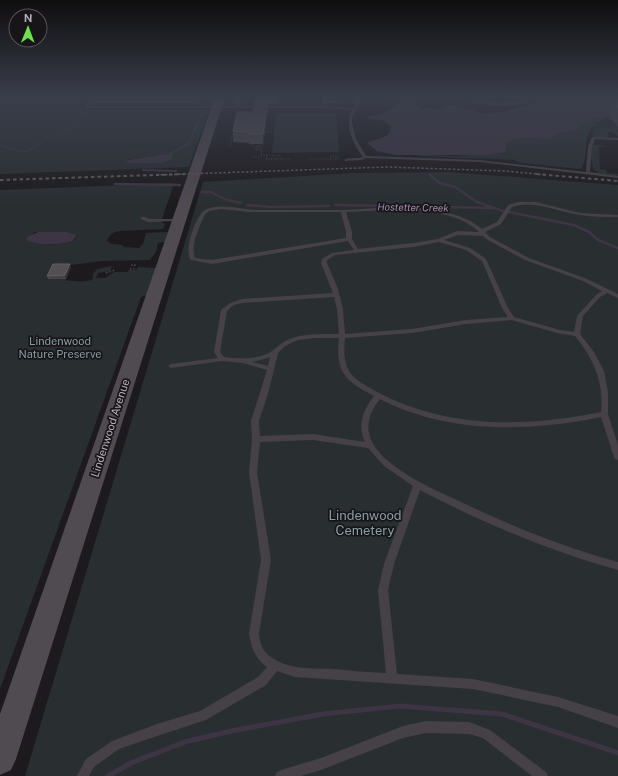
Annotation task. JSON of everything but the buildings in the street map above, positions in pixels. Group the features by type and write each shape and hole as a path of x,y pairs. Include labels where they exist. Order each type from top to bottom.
{"street":[{"name":"Lindenwood Avenue","path":"0,759 178,220 208,133"}],"lane":[{"path":"354,133 356,142 365,157"},
{"path":"610,133 617,139"},
{"path":"588,173 590,147 593,138 617,139"},
{"path":"346,160 365,157 386,159 460,160 618,177"},
{"path":"604,414 579,420 544,424 516,425 470,423 427,416 378,396 355,380 343,368 341,362 342,336 340,309 324,264 325,259 334,254 393,248 439,240 457,233 483,232 499,223 510,206 518,204 537,205 581,214 618,216"},
{"path":"349,239 212,262 196,260 191,256 190,251 203,213 208,210 221,208 249,211 344,211 408,208 429,210 459,217 474,225 491,240 527,259 585,280 618,296"},
{"path":"344,211 349,232 349,239 357,251"},
{"path":"143,218 148,221 178,220"},
{"path":"439,240 468,249 484,260 497,292 512,318"},
{"path":"577,334 580,316 598,296 607,290"},
{"path":"222,359 217,352 224,310 232,304 242,301 336,295"},
{"path":"240,361 259,358 276,352 285,343 300,338 412,331 466,322 512,318 559,332 577,334 589,348 604,383 606,401 604,414 618,457"},
{"path":"276,352 257,413 253,472 266,560 254,633 258,651 264,659 274,667 295,672 473,684 558,702 618,722"},
{"path":"171,366 222,359 240,361 270,369"},
{"path":"378,396 370,405 365,417 364,430 370,446 386,463 418,484 512,529 578,554 618,566"},
{"path":"256,439 313,437 370,446"},
{"path":"392,678 383,590 389,564 418,484"},
{"path":"83,776 90,763 116,745 202,716 262,681 274,667"},
{"path":"281,776 321,764 403,732 426,727 448,727 469,728 486,734 542,776"}],"path":[{"path":"0,145 19,151 32,149 46,138 59,133"},
{"path":"230,147 233,133"},
{"path":"591,133 593,138"},
{"path":"256,146 256,149 258,149 259,145 260,148 262,148 263,140"},
{"path":"252,145 262,145"},
{"path":"256,146 255,150 262,150 261,155"},
{"path":"253,157 267,155 280,156 280,160 290,159 266,160 278,159 266,159 267,155"},
{"path":"310,160 337,159 337,156 331,156 330,159"},
{"path":"130,269 134,269 136,264 131,265"},
{"path":"106,273 115,270"}],"green space":[{"path":"0,133 201,133 189,167 0,174","holes":["170,154 167,162 126,162 127,160"]},
{"path":"274,133 338,133 339,152 272,153"},
{"path":"588,133 582,168 521,163 514,160 418,156 457,156 501,153 506,149 506,144 516,139 552,139 557,134"},
{"path":"593,133 608,133 609,136 604,138 594,137 592,135"},
{"path":"592,145 605,145 604,147 599,146 600,169 606,170 607,173 618,174 618,176 599,173 593,169 591,157"},
{"name":"Lindenwood Cemetery","path":"448,172 618,185 618,776 25,776 203,182 353,173"},
{"name":"Lindenwood Nature Preserve","path":"174,183 161,222 165,224 163,229 118,231 110,235 107,241 112,244 122,245 124,247 139,248 143,244 146,233 168,232 165,242 158,243 156,252 150,260 101,261 64,266 48,279 87,281 93,279 93,274 97,269 112,266 110,271 98,273 96,278 105,278 114,272 128,272 129,270 136,270 138,267 156,268 147,295 141,297 0,689 0,190","holes":["35,232 67,232 77,235 75,240 57,244 44,244 27,239"]}],"shaded area":[{"path":"560,133 557,134 552,139 516,139 506,144 505,152 487,155 395,155 377,151 367,143 382,138 388,134"},
{"path":"158,155 172,155 172,159 163,162 141,163 123,161"},
{"path":"38,232 67,232 77,235 73,241 56,244 43,244 27,240 27,237"}],"waterway":[{"path":"170,154 188,144 193,133"},
{"name":"Hostetter Creek","path":"143,170 176,171"},
{"path":"430,175 438,182 455,187 477,202 503,211"},
{"path":"115,184 180,185"},
{"name":"Hostetter Creek","path":"202,192 211,192 227,200 241,203"},
{"name":"Hostetter Creek","path":"247,205 270,207 329,206"},
{"name":"Hostetter Creek","path":"335,205 492,208"},
{"path":"509,212 574,225 589,232 598,240 618,248"},
{"path":"108,776 133,762 185,742 231,731 323,714 400,706 502,714 618,753"}],"railway":[{"path":"170,175 387,167 505,171 541,174"},
{"path":"170,175 186,174"},
{"path":"536,174 541,174"},
{"path":"541,174 618,181"},
{"path":"541,174 547,175"},
{"path":"156,175 170,175"},
{"path":"0,180 170,175"}]}
